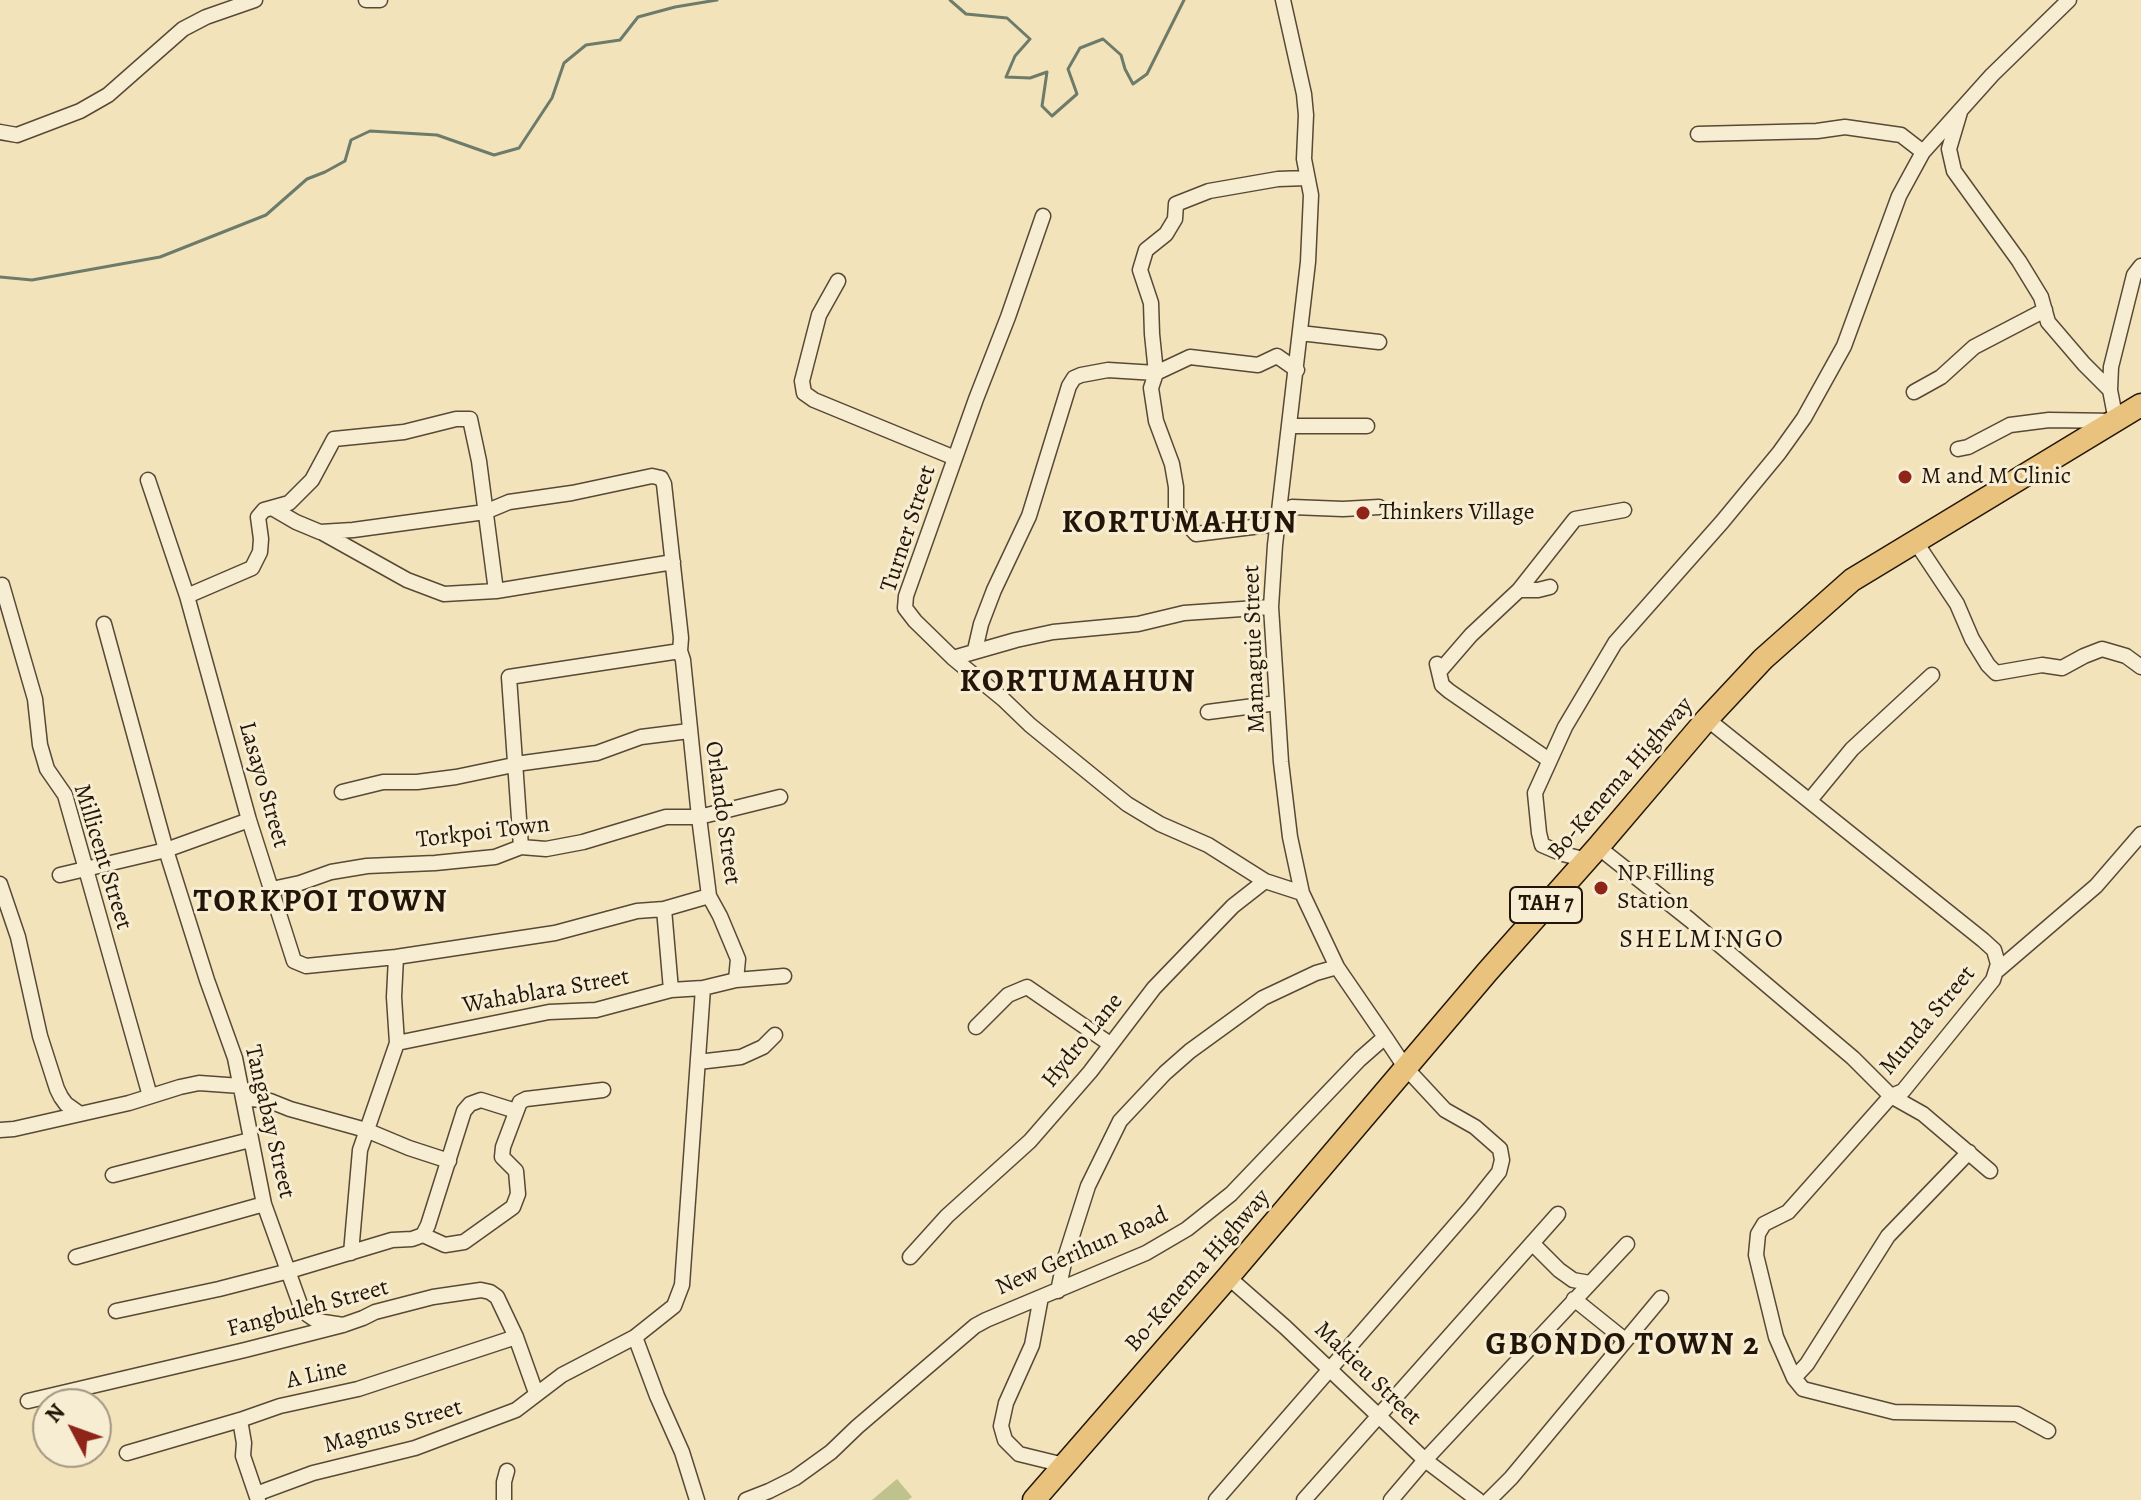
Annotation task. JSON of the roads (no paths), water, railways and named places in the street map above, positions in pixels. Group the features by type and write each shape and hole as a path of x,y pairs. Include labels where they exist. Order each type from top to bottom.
{"highway":[{"name":"Bo-Kenema Highway","path":"1034,1500 1405,1067 1707,719 1763,659 1852,580 2141,405"}],"street":[{"path":"0,132 17,135 80,111 108,95 183,29 206,17 255,0"},
{"path":"366,0 380,0"},
{"name":"Mamaguie Street","path":"1283,0 1304,94 1304,159 1311,195 1309,248 1277,524 1271,607 1281,762 1290,837 1302,893 1337,967 1385,1037"},
{"path":"1990,1171 1923,1114 1891,1096 1853,1058 1690,920 1592,853 1563,854 1542,845 1535,793 1565,727 1615,643 1722,522 1804,418 1844,346 1899,196 1923,152 1992,75 2069,0"},
{"path":"1962,108 1949,149 1954,171 2019,261 2041,297 2048,322 2110,390"},
{"path":"1698,134 1817,131 1845,127 1901,135 1923,152"},
{"path":"1307,178 1278,179 1209,191 1176,204 1175,219 1166,234 1146,250 1140,270 1151,303 1156,373 1151,388 1156,421 1172,464 1176,511 1196,534 1277,524 1292,507 1379,507"},
{"name":"Turner Street","path":"1043,216 906,596 905,608 953,658 1127,804 1160,824 1208,845 1265,881"},
{"path":"1958,449 2010,425 2049,420 2116,421 2110,390 2111,367 2134,275 2141,266"},
{"path":"838,281 819,315 802,381 804,393 814,400 955,458"},
{"path":"1914,392 1941,377 1974,347 2045,310"},
{"path":"1300,333 1379,342"},
{"path":"975,650 994,590 1029,516 1074,378 1108,370 1156,373 1190,357 1258,365 1277,356 1297,370"},
{"path":"187,596 252,568 260,552 258,517 264,510 289,503 312,480 334,439 404,432 456,419 470,419 479,461 496,591"},
{"path":"1289,426 1367,426"},
{"name":"Orlando Street","path":"485,512 509,502 572,493 652,476 661,478 709,896 738,959 736,980"},
{"name":"Lasayo Street","path":"148,480 187,596 249,820 294,961 306,966 396,957 555,933 709,896"},
{"path":"272,508 407,580 444,594 496,591 673,562"},
{"path":"1549,760 1449,691 1442,685 1438,668 1519,590 1575,519 1624,510"},
{"path":"320,532 485,512"},
{"path":"1915,541 1957,604 1972,639 1996,673 2042,665 2062,668 2102,649 2126,656 2141,667"},
{"name":"Millicent Street","path":"2,585 35,699 40,745 47,769 65,795 150,1096"},
{"path":"1519,590 1550,587"},
{"path":"953,658 1053,632 1138,624 1184,613 1271,607"},
{"name":"Tangabay Street","path":"104,624 166,850 235,1058 264,1204 301,1307 317,1321 343,1325"},
{"path":"521,847 509,677 680,651"},
{"path":"1810,800 1852,749 1932,675"},
{"path":"1208,712 1277,703"},
{"name":"Munda Street","path":"1707,719 1983,940 1997,956 1998,970 1993,980 1903,1091 1891,1096 1788,1212 1764,1224 1758,1234 1756,1255 1776,1337 1794,1378"},
{"path":"342,792 383,782 456,777 516,764 597,753 641,737 689,731"},
{"name":"Torkpoi Town","path":"272,889 331,872 367,866 495,857 521,847 546,849 583,842 666,817 699,817 780,797"},
{"path":"60,875 166,850 249,820"},
{"path":"1998,970 2096,886 2141,834"},
{"path":"1265,881 1302,893"},
{"name":"Hydro Lane","path":"910,1257 947,1216 1030,1141 1171,970 1233,906 1265,881"},
{"path":"0,884 18,937 40,1036 57,1089 66,1104 80,1114"},
{"path":"664,909 671,990"},
{"path":"351,1253 360,1150 397,1043 394,997 396,957"},
{"path":"1058,1291 1088,1186 1120,1121 1173,1065 1263,998 1316,973 1337,967"},
{"path":"697,1500 682,1452 635,1337 674,1306 682,1285 703,988 736,980 784,976"},
{"path":"976,1027 1008,995 1027,987 1110,1044"},
{"name":"Wahablara Street","path":"397,1043 549,1012 596,1010 671,990 703,988"},
{"path":"698,1062 741,1057 763,1047 775,1035"},
{"path":"1216,1500 1499,1172 1502,1160 1500,1149 1475,1127 1445,1110 1405,1067 1385,1037"},
{"name":"New Gerihun Road","path":"746,1500 795,1478 831,1452 975,1326 1146,1253 1198,1220 1231,1194 1360,1059 1385,1037"},
{"path":"0,1130 129,1103 199,1083 242,1092 366,1130 449,1161"},
{"path":"423,1235 445,1245 464,1242 513,1207 518,1194 516,1171 502,1157 520,1102 603,1090"},
{"path":"116,1311 219,1289 392,1240 423,1235 464,1111 470,1104 481,1100 516,1111"},
{"path":"113,1175 250,1140"},
{"path":"1969,1152 1888,1236 1807,1364 1794,1378 1803,1389 1894,1412 2017,1414 2048,1431"},
{"path":"76,1257 264,1204"},
{"path":"1304,1500 1558,1214"},
{"path":"1532,1243 1573,1280 1590,1283"},
{"path":"1391,1500 1627,1244"},
{"name":"Makieu Street","path":"1228,1277 1425,1460 1478,1500"},
{"name":"Fangbuleh Street","path":"28,1401 343,1325 375,1312 419,1301 481,1290 497,1297 516,1337 536,1393"},
{"path":"1041,1297 1032,1345 1006,1403 1001,1426 1005,1440 1019,1454 1064,1465"},
{"path":"1489,1500 1511,1478 1661,1298"},
{"path":"1574,1299 1625,1340"},
{"name":"A Line","path":"127,1453 301,1400 358,1389 516,1337"},
{"name":"Magnus Street","path":"257,1497 313,1473 415,1448 495,1419 516,1410 562,1375 635,1337"},
{"path":"240,1420 243,1456 257,1497"},
{"path":"504,1500 507,1471"}],"waterway":[{"path":"0,277 32,280 160,257 266,215 307,179 345,161 351,140 370,131 437,135 494,155 519,148 552,98 564,63 586,45 620,40 638,17 717,0"},
{"path":"950,0 966,14 1007,18 1030,39 1015,56 1006,77 1030,78 1047,72 1042,106 1052,116 1077,94 1068,69 1080,48 1103,39 1121,55 1133,84 1147,74 1184,0"}],"place":[{"name":"M and M Clinic","path":"1905,477"},
{"name":"Thinkers Village","path":"1363,513"},
{"name":"NP Filling Station","path":"1601,888"}],"district":[{"name":"KORTUMAHUN","path":"1180,524"},
{"name":"KORTUMAHUN","path":"1078,683"},
{"name":"TORKPOI TOWN","path":"321,903"},
{"name":"SHELMINGO","path":"1702,941"},
{"name":"GBONDO TOWN 2","path":"1623,1346"}]}
